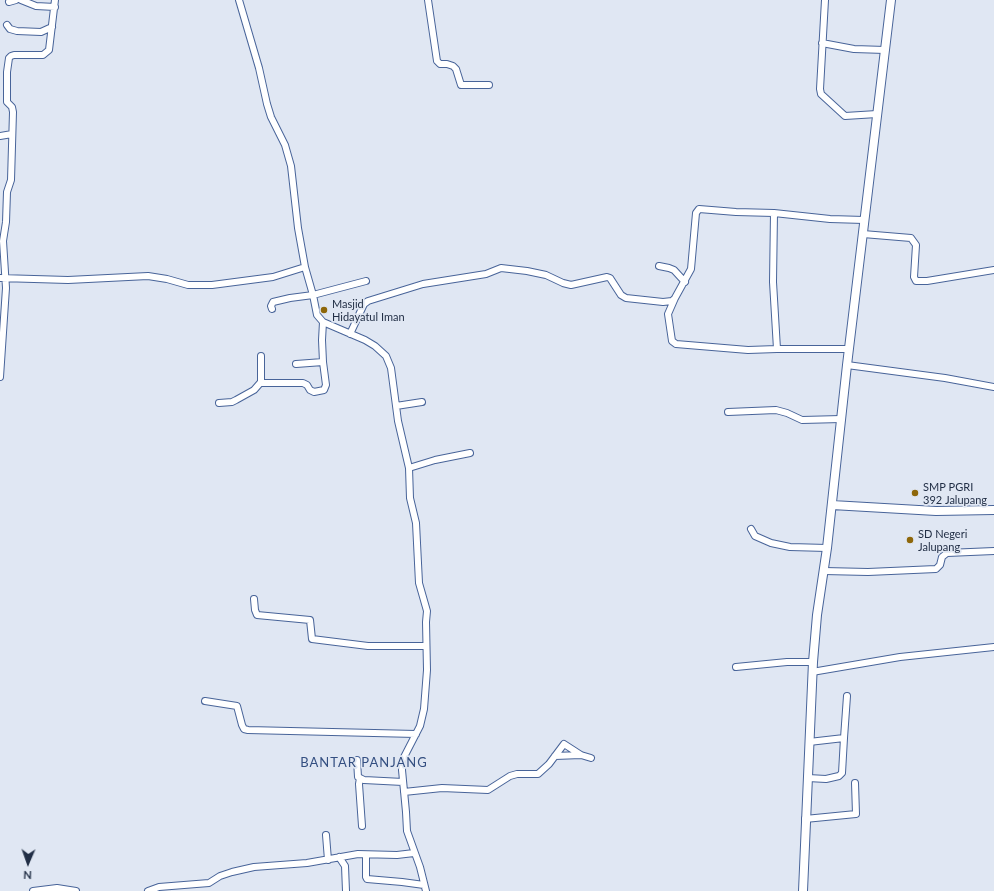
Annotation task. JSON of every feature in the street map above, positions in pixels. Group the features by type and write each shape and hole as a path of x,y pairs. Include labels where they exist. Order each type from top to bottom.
{"street":[{"path":"9,2 16,0"},
{"path":"21,0 36,6 55,7"},
{"path":"0,377 6,288 2,278 1,255 6,222 5,206 11,180 13,112 12,107 7,102 7,72 9,58 14,55 43,55 48,52 56,0"},
{"path":"239,0 259,68 271,117 285,145 291,166 298,228 305,267 317,315 323,322 375,346 386,356 391,368 398,421 409,468 410,498 416,523 419,582 427,611 427,670 424,709 416,734 403,759 402,770 407,831 420,867 425,888 402,882 367,879 366,855"},
{"path":"428,0 437,61 440,64 453,66 456,69 461,85 489,85"},
{"path":"824,0 821,94 845,116 877,114"},
{"path":"803,891 812,662 832,506 846,365 891,0"},
{"path":"7,25 10,29 17,32 41,32 52,28"},
{"path":"822,43 854,49 885,50"},
{"path":"0,73 7,72"},
{"path":"0,136 12,134"},
{"path":"849,349 741,350 676,344 672,341 668,314 675,298 685,282 692,263 696,211 701,209 864,220"},
{"path":"774,213 772,282 777,349"},
{"path":"863,234 912,238 916,245 914,278 916,281 927,281 994,270"},
{"path":"659,266 674,270 685,282"},
{"path":"2,278 68,280 148,276 167,279 188,285 212,286 273,277 305,267"},
{"path":"350,334 364,304 368,301 423,284 486,274 501,268 527,271 571,285 607,277 610,278 621,295 626,298 668,302 675,298"},
{"path":"272,309 271,306 273,302 313,295 366,281"},
{"path":"261,382 272,384 292,382 303,383 314,392 324,390 326,385 323,362 323,322"},
{"path":"219,403 232,402 254,390 261,382 261,356"},
{"path":"296,364 323,362"},
{"path":"846,365 946,378 994,387"},
{"path":"396,406 422,402"},
{"path":"728,412 776,410 787,412 802,420 841,419"},
{"path":"409,468 435,460 470,454"},
{"path":"832,506 936,511 994,510"},
{"path":"751,528 755,536 771,543 790,547 827,548"},
{"path":"824,571 868,572 936,569 940,566 942,557 946,553 994,551"},
{"path":"254,599 257,615 310,620 312,639 368,646 426,646"},
{"path":"812,672 900,657 994,647"},
{"path":"736,667 787,662 812,662"},
{"path":"808,778 835,778 842,773 847,696"},
{"path":"205,701 238,706 244,729 248,730 416,734"},
{"path":"809,742 844,738"},
{"path":"404,792 442,788 488,790 510,776 517,774 538,774 555,756 563,744 566,744 581,755 590,758"},
{"path":"555,756 581,755"},
{"path":"357,760 357,770 360,778 359,784 362,826"},
{"path":"360,778 370,782 403,782"},
{"path":"805,819 856,814 854,783"},
{"path":"326,835 328,860"},
{"path":"148,891 159,887 209,883 220,876 248,868 328,860 358,854 396,855 414,853"},
{"path":"339,858 345,866 346,891"},
{"path":"33,891 57,888 76,891"}],"place":[{"name":"Masjid Hidayatul Iman","path":"324,310"},
{"name":"SMP PGRI 392 Jalupang","path":"915,493"},
{"name":"SD Negeri Jalupang","path":"910,540"}],"district":[{"name":"BANTAR PANJANG","path":"364,763"}]}
